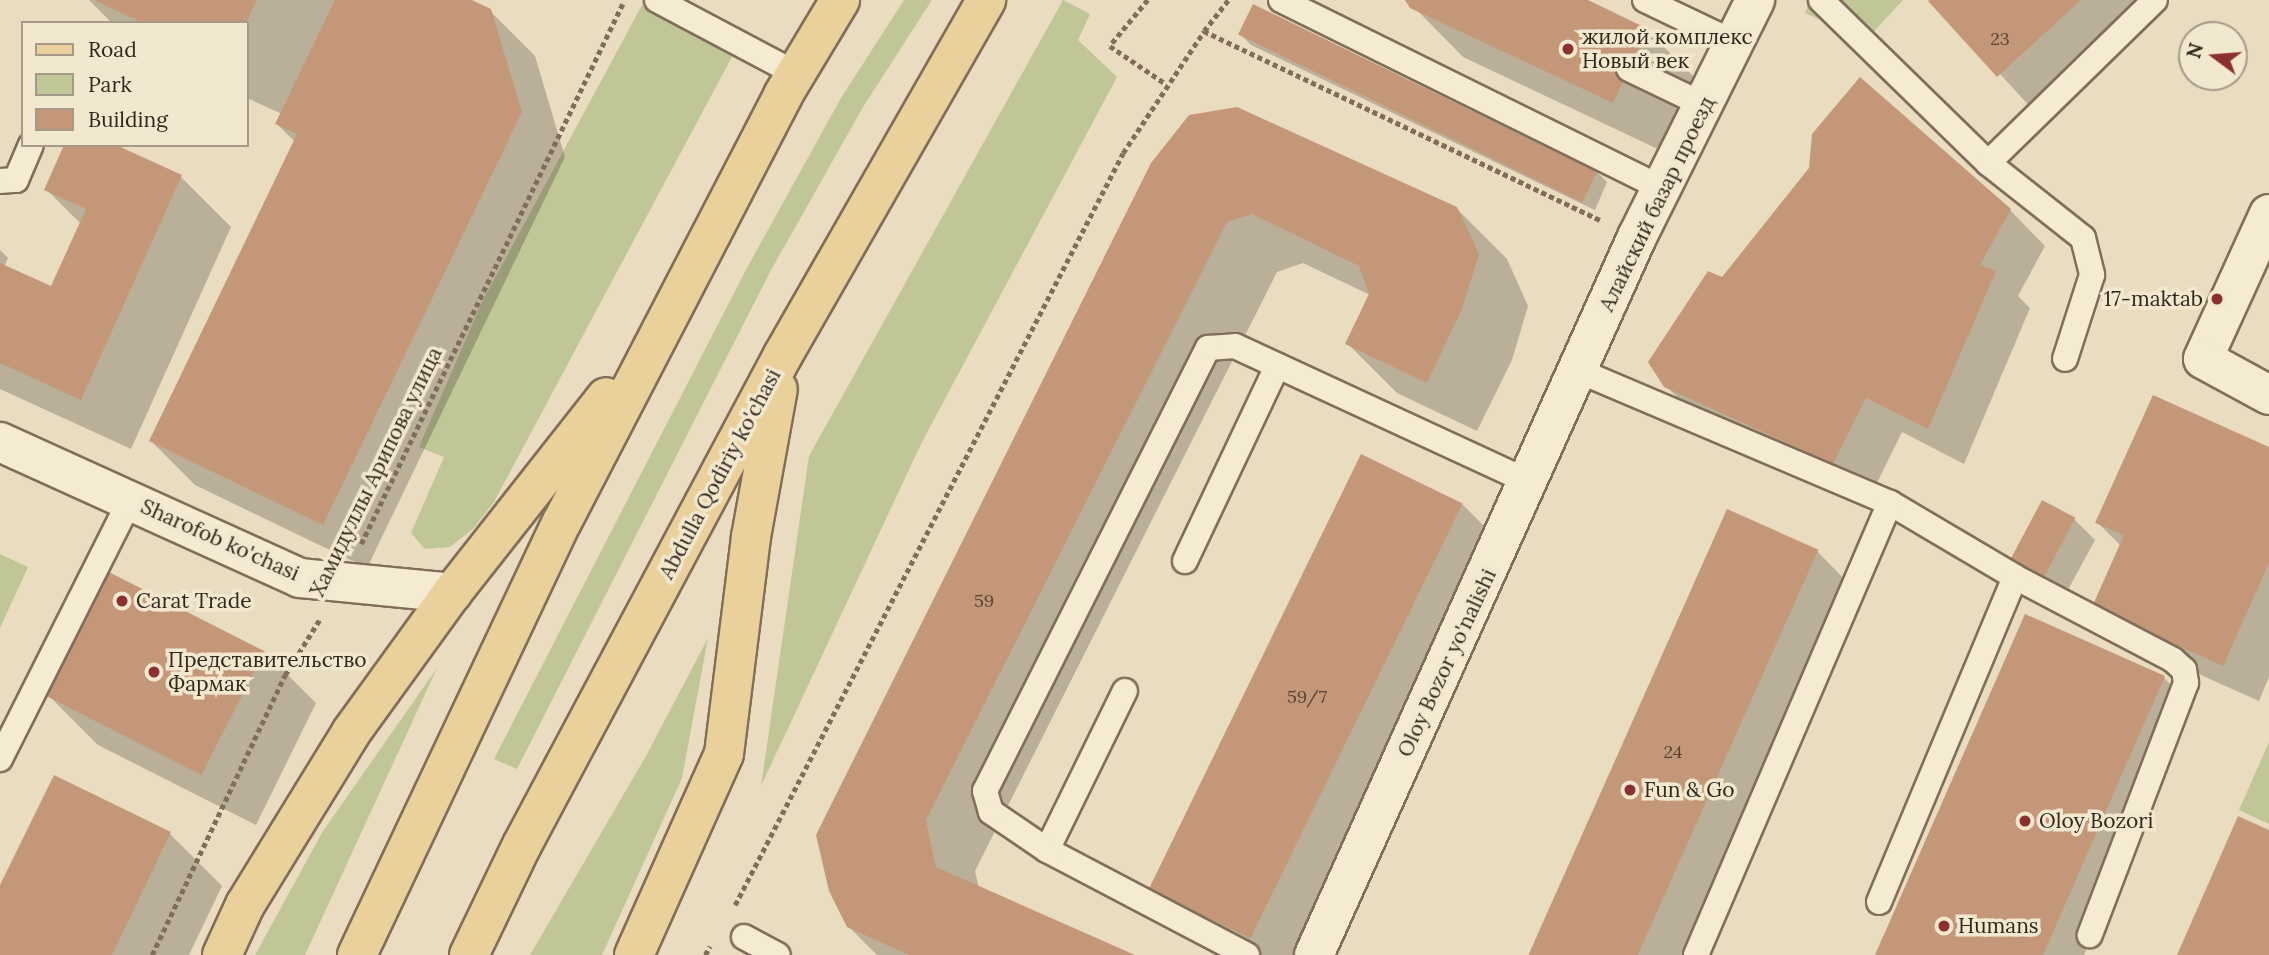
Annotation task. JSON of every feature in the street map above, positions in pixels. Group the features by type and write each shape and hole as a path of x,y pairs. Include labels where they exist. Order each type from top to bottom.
{"main road":[{"path":"356,955 556,534 659,329 840,0"},
{"name":"Abdulla Qodiriy ko'chasi","path":"469,955 522,845 783,355 986,0"},
{"path":"222,955 245,905 352,731 452,593 659,329"},
{"path":"634,955 724,754 751,537 783,355"}],"street":[{"name":"Алайский базар проезд","path":"1579,371 1637,237 1755,0"},
{"path":"2269,214 2203,359 2269,395"},
{"name":"Oloy Bozor yo'nalishi","path":"1314,955 1579,371"},
{"name":"Sharofob ko'chasi","path":"0,442 300,578 452,593"}],"lane":[{"path":"657,0 797,74"},
{"path":"1281,0 1662,188"},
{"path":"1645,0 1735,43"},
{"path":"1821,0 1988,163 2083,238 2092,275 2065,359"},
{"path":"1988,163 2155,0"},
{"path":"1629,69 1703,105"},
{"path":"0,181 16,180 30,147"},
{"path":"1247,955 1047,850 991,812 985,791 1208,348 1235,346 1530,482"},
{"path":"1185,561 1277,366"},
{"path":"1579,371 1890,502 2015,578 2173,660 2184,670 2186,683 2090,935"},
{"path":"0,759 130,500"},
{"path":"1696,955 1890,502"},
{"path":"1879,902 2015,578"},
{"path":"1047,850 1125,691"},
{"path":"744,937 778,955"}],"path":[{"name":"Хамидуллы Арипова улица","path":"152,955 285,675 342,584 624,0"},
{"path":"1147,0 1110,46 1166,84"},
{"path":"732,910 1123,153 1166,84 1228,0"},
{"path":"1204,31 1637,237"},
{"path":"705,955 712,944"}],"green space":[{"path":"904,0 932,0 863,107 770,272 517,769 494,759 748,266 841,98"},
{"path":"1063,0 1090,14 1078,40 1117,77 921,444 761,786 809,456"},
{"path":"1811,0 1903,0 1866,40 1805,13"},
{"path":"642,5 734,53 494,502 473,529 450,547 425,549 411,533 444,457 419,447 482,302"},
{"path":"0,554 28,567 0,628"},
{"path":"708,638 682,778 602,955 530,955 646,756"},
{"path":"437,668 305,955 255,955 323,831"},
{"path":"2269,742 2269,824 2239,810"}],"building":[{"path":"94,0 257,0 247,21 139,21"},
{"path":"335,0 472,0 491,9 522,112 323,525 149,441 297,134 275,124"},
{"name":"жилой комплекс Новый век","path":"1405,0 1588,0 1648,29 1613,103 1410,8"},
{"path":"1930,0 2081,0 1997,77 1928,1"},
{"path":"1253,4 1597,172 1582,202 1238,35"},
{"path":"1860,77 2011,209 1980,265 1996,271 1928,429 1866,398 1833,464 1664,387 1648,362 1708,271 1722,277 1809,168 1812,134"},
{"path":"1237,107 1457,207 1479,254 1462,309 1427,383 1345,344 1369,294 1359,266 1252,214 1227,222 926,820 936,867 1135,955 909,955 847,927 829,891 816,835 1151,163 1189,115"},
{"path":"63,147 120,147 182,175 81,400 0,363 0,263 51,286 86,209 44,190"},
{"path":"2153,395 2269,447 2269,563 2223,666 2092,607 2124,535 2095,523"},
{"path":"1361,454 1463,504 1250,939 1149,889"},
{"path":"2042,500 2076,518 2043,580 2009,562"},
{"path":"1727,509 1818,550 1638,955 1529,955"},
{"name":"Представительство Фармак","path":"105,570 264,651 201,775 42,694"},
{"path":"2025,614 2165,676 2043,955 1875,955"},
{"path":"54,775 171,832 112,955 0,955 0,885"},
{"path":"2238,816 2269,830 2269,955 2177,955"}],"place":[{"name":"жилой комплекс Новый век","path":"1568,49"},
{"name":"17-maktab","path":"2217,299"},
{"name":"Carat Trade","path":"122,601"},
{"name":"Представительство Фармак","path":"154,672"},
{"name":"Fun & Go","path":"1630,790"},
{"name":"Oloy Bozori","path":"2025,821"},
{"name":"Humans","path":"1944,926"}]}
